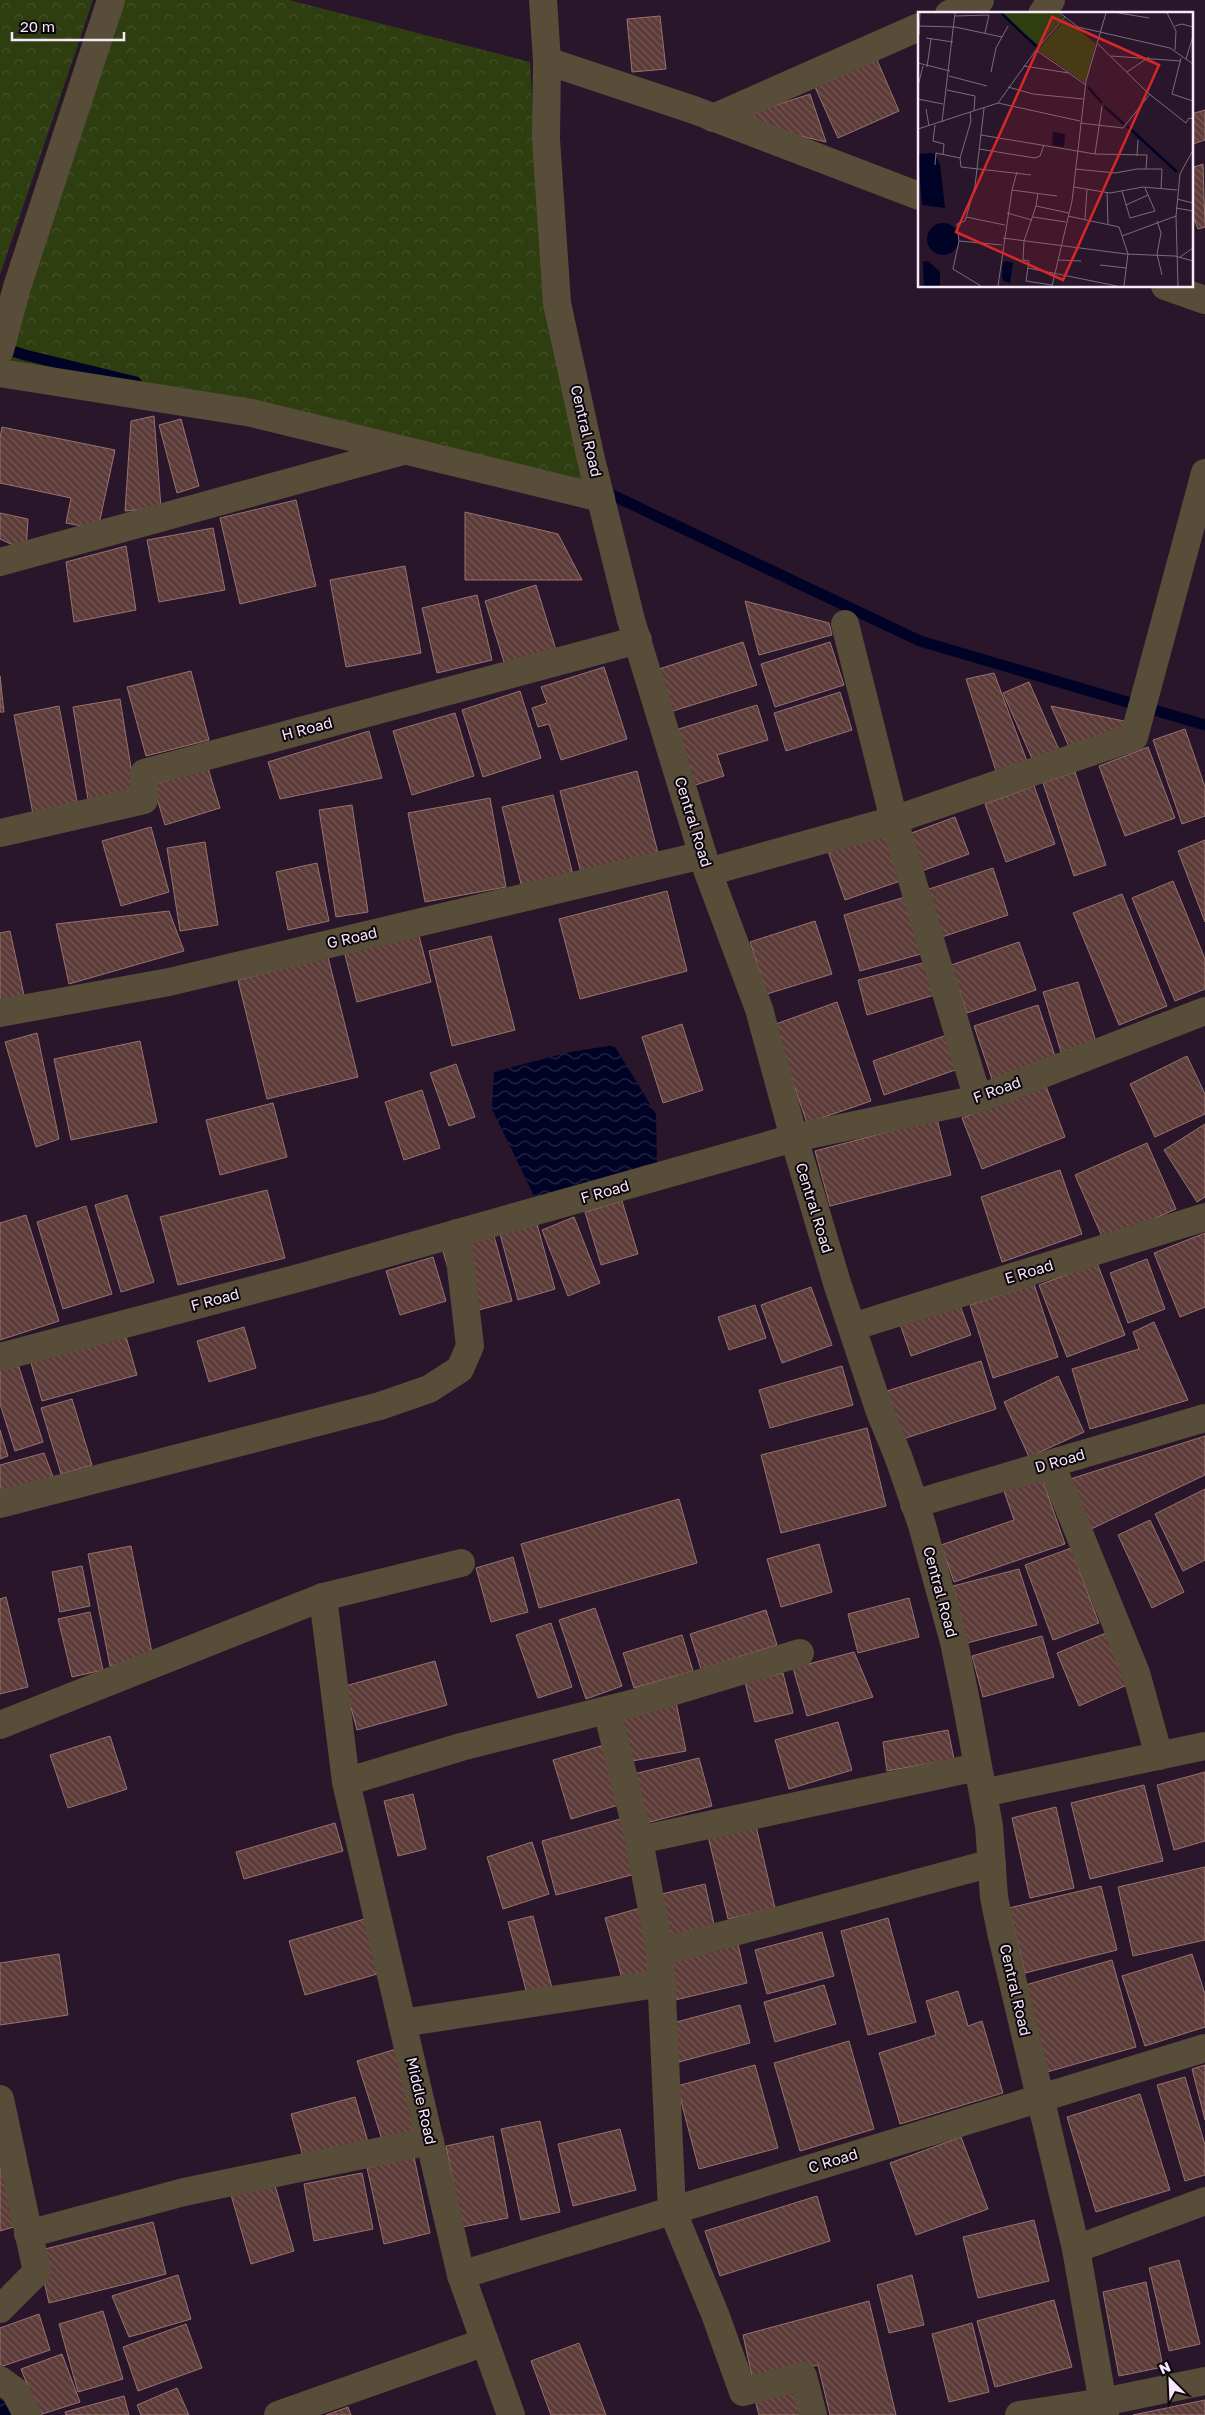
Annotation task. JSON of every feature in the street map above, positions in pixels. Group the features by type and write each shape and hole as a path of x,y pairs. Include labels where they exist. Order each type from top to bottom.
{"street":[{"path":"3,340 17,287 111,0"},
{"name":"Central Road","path":"543,0 547,61 546,139 557,303 602,498 638,640 705,863 759,1009 836,1283 914,1504 954,1642 989,1826 994,1897 1076,2249 1104,2408"},
{"path":"953,12 980,0"},
{"path":"1043,12 1051,0"},
{"path":"714,118 918,27"},
{"path":"547,61 714,118 918,196"},
{"path":"1171,288 1205,300"},
{"path":"0,373 252,412 602,498"},
{"path":"0,562 406,450"},
{"name":"G Road","path":"0,1013 170,982 894,820 1134,737 1205,473"},
{"path":"845,624 894,820 978,1099"},
{"name":"H Road","path":"0,833 144,800 144,773 638,640"},
{"name":"F Road","path":"0,1357 306,1276 794,1138 978,1099 1205,1011"},
{"name":"E Road","path":"852,1327 1205,1217"},
{"path":"0,1504 380,1406 429,1389 460,1368 470,1346 457,1234"},
{"name":"D Road","path":"914,1504 1205,1418"},
{"path":"1051,1464 1136,1674 1159,1756"},
{"path":"0,1725 323,1597 460,1563"},
{"name":"Middle Road","path":"323,1597 346,1782 462,2275 511,2415"},
{"path":"346,1782 461,1747 606,1710 800,1653"},
{"path":"606,1710 639,1840 660,1952 663,1983 672,2210 715,2314 743,2392 804,2376 813,2415"},
{"path":"639,1840 980,1780 1159,1756 1205,1746"},
{"path":"660,1952 992,1863"},
{"path":"402,2023 663,1983"},
{"name":"C Road","path":"462,2275 1205,2048"},
{"path":"0,2099 37,2272 0,2308"},
{"path":"28,2234 184,2192 430,2141"},
{"path":"1076,2249 1205,2201"},
{"path":"278,2415 485,2342"},
{"path":"0,2380 15,2391 27,2415"},
{"path":"1019,2415 1104,2408 1205,2381"}],"green space":[{"path":"0,0 93,0 0,275"},
{"path":"119,0 289,0 530,62 544,306 589,482 331,418 6,362"}],"water":[{"path":"614,1045 656,1114 657,1167 535,1198 492,1109 494,1072 570,1052"},
{"path":"0,2399 23,2415 0,2415"}],"building":[{"path":"660,16 666,69 632,72 627,19"},
{"path":"877,60 899,111 838,138 815,87"},
{"path":"810,94 826,142 731,120"},
{"path":"1205,110 1205,140 1193,144 1192,129 1192,114"},
{"path":"1203,164 1205,227 1198,229 1192,214 1192,168"},
{"path":"154,416 161,508 125,511 131,421"},
{"path":"181,419 199,486 177,493 159,425"},
{"path":"2,427 115,450 98,529 66,523 71,498 0,483 0,438"},
{"path":"296,500 316,586 240,604 220,518"},
{"path":"465,512 558,534 582,580 465,580"},
{"path":"0,513 28,519 26,551 0,539"},
{"path":"213,528 225,590 159,602 147,540"},
{"path":"126,546 136,610 74,622 66,562"},
{"path":"405,566 421,653 346,667 330,580"},
{"path":"536,585 556,650 505,665 485,601"},
{"path":"477,595 492,660 437,673 422,608"},
{"path":"745,601 829,623 832,635 759,655"},
{"path":"743,642 757,685 673,711 659,669"},
{"path":"830,642 844,685 775,707 761,664"},
{"path":"604,667 627,739 561,760 549,724 538,727 532,708 547,703 541,687"},
{"path":"191,671 209,740 146,756 127,687"},
{"path":"994,673 1028,764 997,774 966,679"},
{"path":"0,676 4,712 0,712"},
{"path":"1029,682 1060,752 1034,763 1003,693"},
{"path":"520,691 541,758 483,777 462,710"},
{"path":"840,692 852,730 786,751 774,713"},
{"path":"120,699 135,793 88,800 73,707"},
{"path":"757,705 768,740 717,755 724,776 689,787 672,731"},
{"path":"59,706 78,806 33,814 14,715"},
{"path":"1051,706 1124,721 1128,733 1070,749"},
{"path":"455,713 474,776 412,795 393,731"},
{"path":"1185,729 1205,787 1205,816 1182,824 1153,740"},
{"path":"369,731 382,778 280,799 268,762"},
{"path":"1148,747 1175,818 1125,836 1099,766"},
{"path":"208,768 220,808 165,825 153,785"},
{"path":"637,771 658,853 581,873 560,791"},
{"path":"1075,772 1106,865 1074,876 1043,783"},
{"path":"1034,786 1055,844 1006,862 985,804"},
{"path":"553,795 574,879 523,892 502,807"},
{"path":"490,798 506,887 425,902 408,813"},
{"path":"352,805 368,912 336,917 319,810"},
{"path":"955,817 969,854 919,872 906,835"},
{"path":"151,827 169,892 121,906 102,841"},
{"path":"892,829 909,878 845,900 828,851"},
{"path":"1205,840 1205,922 1178,851"},
{"path":"205,842 218,925 180,931 167,848"},
{"path":"317,863 329,921 288,930 276,872"},
{"path":"993,868 1008,915 942,937 926,890"},
{"path":"1173,881 1205,959 1205,989 1175,1001 1132,898"},
{"path":"667,891 687,971 580,999 559,919"},
{"path":"1122,894 1167,1006 1119,1025 1073,913"},
{"path":"905,897 921,954 860,971 844,915"},
{"path":"169,911 184,951 69,984 56,924"},
{"path":"815,921 832,974 767,994 750,942"},
{"path":"417,928 431,982 357,1002 343,947"},
{"path":"10,931 25,1000 0,1005 0,933"},
{"path":"491,936 515,1030 452,1046 429,951"},
{"path":"1019,942 1036,990 967,1013 951,965"},
{"path":"328,957 358,1077 267,1099 238,980"},
{"path":"930,961 938,994 867,1015 858,980"},
{"path":"1078,982 1096,1042 1061,1052 1043,992"},
{"path":"837,1002 871,1101 807,1123 773,1025"},
{"path":"1038,1005 1058,1065 994,1085 974,1026"},
{"path":"682,1024 703,1090 663,1103 642,1037"},
{"path":"37,1033 59,1139 36,1147 5,1042"},
{"path":"947,1035 958,1069 884,1095 873,1061"},
{"path":"140,1041 157,1122 71,1140 54,1059"},
{"path":"1187,1056 1205,1094 1205,1114 1155,1137 1130,1084"},
{"path":"456,1064 475,1117 449,1126 430,1073"},
{"path":"1046,1086 1065,1137 982,1169 962,1118"},
{"path":"422,1090 440,1148 404,1160 385,1102"},
{"path":"273,1103 287,1157 220,1175 206,1120"},
{"path":"937,1119 951,1175 830,1206 815,1151"},
{"path":"1205,1124 1205,1197 1197,1202 1164,1150"},
{"path":"1147,1143 1176,1209 1104,1241 1075,1175"},
{"path":"1060,1170 1082,1234 1002,1262 981,1197"},
{"path":"267,1190 285,1258 178,1285 160,1217"},
{"path":"127,1195 154,1282 121,1292 95,1205"},
{"path":"622,1201 638,1254 601,1265 585,1212"},
{"path":"86,1206 112,1294 63,1309 37,1222"},
{"path":"26,1215 59,1321 0,1340 0,1223"},
{"path":"574,1217 600,1283 568,1296 542,1230"},
{"path":"537,1224 555,1289 518,1300 500,1234"},
{"path":"1205,1233 1205,1307 1180,1317 1154,1253"},
{"path":"494,1236 512,1301 461,1315 443,1251"},
{"path":"433,1257 446,1301 400,1315 386,1271"},
{"path":"1147,1259 1165,1309 1128,1323 1110,1273"},
{"path":"1097,1263 1125,1335 1067,1357 1039,1285"},
{"path":"1034,1284 1058,1357 993,1378 970,1305"},
{"path":"811,1287 832,1345 782,1363 761,1305"},
{"path":"958,1300 971,1335 911,1356 899,1321"},
{"path":"755,1305 766,1338 729,1350 718,1317"},
{"path":"1154,1322 1188,1400 1090,1429 1072,1369 1139,1349 1133,1332"},
{"path":"244,1327 256,1368 209,1382 197,1341"},
{"path":"124,1330 137,1375 42,1401 29,1356"},
{"path":"17,1361 43,1442 15,1451 0,1404 0,1367"},
{"path":"981,1361 996,1409 903,1439 887,1391"},
{"path":"842,1366 853,1405 770,1428 759,1390"},
{"path":"1058,1376 1084,1432 1029,1457 1004,1402"},
{"path":"72,1399 92,1465 61,1474 41,1408"},
{"path":"867,1428 886,1506 781,1533 761,1455"},
{"path":"0,1430 8,1456 0,1459"},
{"path":"1205,1436 1205,1475 1087,1531 1064,1481"},
{"path":"44,1453 55,1482 0,1498 0,1465"},
{"path":"1042,1478 1065,1544 954,1582 941,1545 1014,1520 1004,1491"},
{"path":"1205,1489 1205,1560 1183,1571 1155,1514"},
{"path":"679,1499 697,1563 539,1608 521,1544"},
{"path":"1150,1520 1184,1592 1152,1608 1118,1535"},
{"path":"819,1544 832,1592 781,1607 767,1559"},
{"path":"131,1546 153,1658 110,1666 88,1554"},
{"path":"1071,1548 1099,1623 1053,1640 1025,1565"},
{"path":"513,1557 528,1612 491,1622 476,1568"},
{"path":"82,1566 90,1606 60,1612 52,1572"},
{"path":"1019,1569 1037,1625 967,1643 953,1586"},
{"path":"6,1597 28,1687 0,1694 0,1599"},
{"path":"909,1598 919,1637 858,1653 848,1614"},
{"path":"595,1608 622,1686 586,1699 559,1620"},
{"path":"766,1610 777,1645 701,1669 690,1634"},
{"path":"90,1612 103,1670 72,1677 58,1619"},
{"path":"551,1623 572,1687 538,1698 516,1635"},
{"path":"1106,1633 1127,1685 1079,1706 1057,1653"},
{"path":"682,1635 693,1671 634,1688 623,1653"},
{"path":"1042,1636 1054,1677 983,1697 972,1656"},
{"path":"854,1652 873,1697 807,1716 793,1668"},
{"path":"435,1661 447,1705 357,1730 345,1686"},
{"path":"783,1673 793,1713 755,1722 745,1682"},
{"path":"676,1702 686,1751 627,1762 617,1713"},
{"path":"838,1722 852,1770 789,1789 775,1740"},
{"path":"948,1730 954,1759 887,1771 883,1742"},
{"path":"110,1736 127,1789 68,1808 50,1755"},
{"path":"604,1745 622,1804 571,1819 553,1760"},
{"path":"699,1758 712,1806 646,1823 634,1774"},
{"path":"1205,1772 1205,1841 1174,1850 1157,1785"},
{"path":"1144,1785 1163,1861 1090,1879 1071,1803"},
{"path":"413,1794 426,1849 398,1856 384,1801"},
{"path":"1056,1807 1074,1888 1030,1898 1012,1818"},
{"path":"624,1818 639,1873 556,1895 542,1841"},
{"path":"335,1823 343,1851 244,1879 236,1852"},
{"path":"756,1826 775,1908 728,1919 708,1836"},
{"path":"532,1842 549,1894 503,1909 487,1857"},
{"path":"1205,1867 1205,1940 1133,1956 1118,1887"},
{"path":"705,1884 715,1929 667,1940 657,1895"},
{"path":"1101,1886 1117,1950 1025,1973 1009,1908"},
{"path":"640,1908 658,1972 623,1982 605,1918"},
{"path":"533,1916 552,1988 527,1994 508,1922"},
{"path":"368,1918 384,1972 305,1995 289,1941"},
{"path":"888,1918 916,2022 868,2035 841,1931"},
{"path":"822,1932 834,1976 767,1994 755,1950"},
{"path":"737,1940 747,1983 675,2000 665,1957"},
{"path":"59,1954 68,2015 0,2025 0,1963"},
{"path":"1192,1954 1205,1994 1205,2027 1145,2046 1122,1976"},
{"path":"1112,1960 1136,2047 1047,2072 1022,1986"},
{"path":"824,1985 836,2024 775,2042 764,2002"},
{"path":"958,1991 968,2026 982,2021 1003,2093 900,2124 879,2053 936,2035 926,2001"},
{"path":"740,2005 750,2043 679,2062 669,2024"},
{"path":"849,2041 874,2129 800,2151 774,2063"},
{"path":"396,2049 423,2133 384,2146 357,2061"},
{"path":"755,2065 778,2148 699,2169 677,2086"},
{"path":"1205,2065 1205,2120 1192,2069"},
{"path":"1185,2077 1205,2145 1205,2175 1185,2181 1157,2085"},
{"path":"1140,2094 1170,2190 1096,2212 1067,2117"},
{"path":"355,2097 368,2142 304,2160 291,2114"},
{"path":"540,2121 560,2212 521,2220 501,2129"},
{"path":"620,2129 636,2190 573,2206 558,2144"},
{"path":"493,2136 508,2218 462,2227 446,2146"},
{"path":"961,2137 988,2209 916,2235 890,2163"},
{"path":"414,2157 430,2233 384,2244 367,2168"},
{"path":"0,2159 17,2226 0,2231"},
{"path":"362,2173 373,2229 314,2241 304,2184"},
{"path":"274,2182 294,2251 251,2264 231,2195"},
{"path":"817,2196 830,2241 720,2276 705,2231"},
{"path":"1034,2220 1049,2281 978,2298 963,2237"},
{"path":"153,2222 166,2274 49,2303 37,2251"},
{"path":"1179,2260 1200,2344 1169,2351 1149,2268"},
{"path":"178,2275 191,2319 129,2337 112,2296"},
{"path":"912,2275 924,2325 889,2333 877,2285"},
{"path":"1146,2282 1163,2367 1119,2376 1103,2292"},
{"path":"1054,2300 1072,2367 995,2387 977,2321"},
{"path":"869,2301 896,2415 830,2415 818,2365 753,2381 743,2335"},
{"path":"103,2311 123,2379 78,2392 59,2324"},
{"path":"39,2314 50,2350 0,2367 0,2328"},
{"path":"972,2323 989,2392 949,2402 932,2334"},
{"path":"186,2324 202,2368 138,2391 123,2347"},
{"path":"579,2343 606,2415 551,2415 531,2361"},
{"path":"62,2354 80,2402 39,2415 21,2369"},
{"path":"799,2380 809,2415 759,2415 753,2392"},
{"path":"177,2388 189,2415 141,2415 137,2405"},
{"path":"124,2396 129,2415 66,2415 65,2412"},
{"path":"1205,2400 1205,2415 1133,2415"},
{"path":"348,2407 351,2415 326,2415"}],"waterway":[{"path":"0,347 25,355 136,382"},
{"path":"600,492 612,495 920,641 1205,725"}]}
